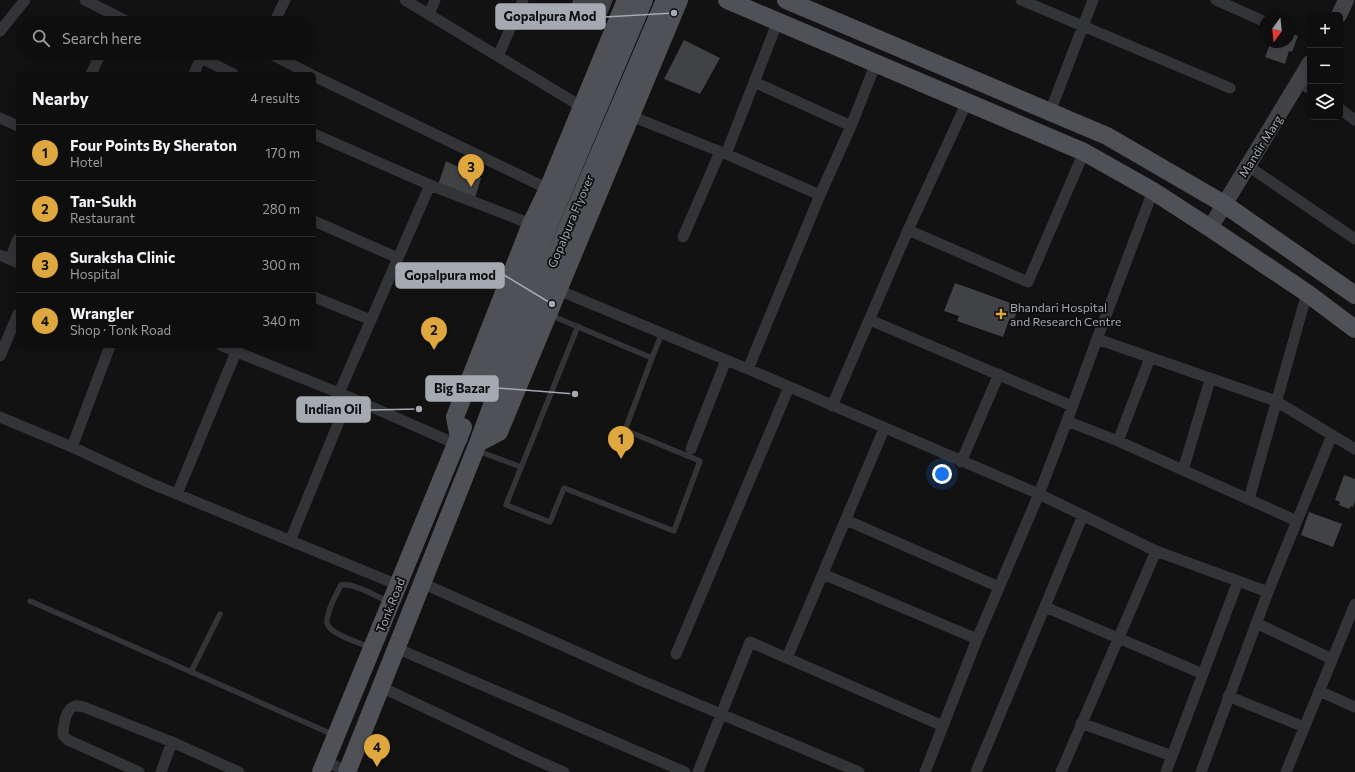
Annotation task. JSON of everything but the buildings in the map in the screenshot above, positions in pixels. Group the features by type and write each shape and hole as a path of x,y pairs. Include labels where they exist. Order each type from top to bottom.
{"main road":[{"path":"458,441 455,417 531,224 562,156 626,0"},
{"name":"Gopalpura Flyover","path":"477,447 489,389 644,0"},
{"name":"Gopalpura Flyover","path":"458,441 489,389 665,0"},
{"path":"477,447 499,432 679,0"},
{"path":"727,0 1084,152 1153,191 1210,228 1307,293 1355,328"},
{"path":"798,2 1107,136 1224,204 1355,295"},
{"path":"562,156 606,175"},
{"name":"Tonk Road","path":"324,766 458,441"},
{"name":"Tonk Road","path":"347,772 477,447"}],"street":[{"path":"0,31 25,0"},
{"path":"85,0 111,16"},
{"path":"277,16 285,0"},
{"path":"406,0 582,107"},
{"path":"429,14 435,0"},
{"path":"498,56 523,0"},
{"path":"1021,0 1230,88"},
{"path":"1050,112 1093,0"},
{"path":"1216,0 1259,19"},
{"path":"1340,12 1346,0"},
{"path":"683,237 723,153 754,82 778,21"},
{"path":"92,72 98,60"},
{"path":"194,72 195,60"},
{"path":"206,60 229,72"},
{"path":"280,60 298,71"},
{"path":"748,369 820,195 851,126 876,63"},
{"path":"316,77 548,189"},
{"path":"754,82 851,126"},
{"name":"Mandir Marg","path":"1210,228 1248,166 1305,85"},
{"path":"832,406 908,230 967,102"},
{"path":"1343,112 1355,120"},
{"path":"631,116 723,153 820,195"},
{"path":"0,118 16,125"},
{"path":"316,135 430,185 531,224"},
{"path":"908,230 1028,282 1084,152"},
{"path":"1248,166 1355,239"},
{"path":"290,541 371,320 430,185"},
{"path":"925,772 977,639 1039,494 1153,191"},
{"path":"316,222 398,258"},
{"path":"9,259 16,243"},
{"path":"558,290 748,369 961,462 1039,494 1156,552 1268,592"},
{"path":"1249,499 1307,293"},
{"path":"316,298 371,320"},
{"path":"0,356 16,319"},
{"path":"870,320 1072,406"},
{"path":"1097,339 1210,380 1276,401 1355,449"},
{"path":"72,447 109,348"},
{"path":"227,348 458,441"},
{"path":"177,494 236,352"},
{"path":"1118,442 1150,358"},
{"path":"690,452 726,360"},
{"path":"961,462 998,374"},
{"path":"1182,470 1210,380"},
{"path":"676,654 789,387"},
{"path":"0,417 72,447 177,494 398,586"},
{"path":"1067,421 1297,521"},
{"path":"787,658 884,428"},
{"path":"1200,772 1268,592 1332,435"},
{"path":"976,772 1083,515"},
{"path":"846,520 999,587"},
{"path":"1061,772 1156,552"},
{"path":"823,574 977,639"},
{"path":"1166,772 1238,581"},
{"path":"422,583 640,680 859,772"},
{"path":"1286,772 1355,604"},
{"path":"1044,607 1203,674"},
{"path":"1256,623 1332,659"},
{"path":"698,772 750,642 943,726"},
{"path":"396,648 685,772"},
{"path":"381,687 564,772"},
{"path":"1319,691 1355,707"},
{"path":"1228,696 1304,727"},
{"path":"139,772 68,740 63,735 63,729 67,713 71,708 76,706 84,707 172,742 239,772"},
{"path":"1081,723 1172,756"},
{"path":"161,772 172,742"},
{"path":"324,766 347,772"}],"lane":[{"path":"548,314 652,358"},
{"path":"578,326 506,503 507,505 550,522 564,488 673,531 700,462 690,452 625,430 662,333"},
{"path":"477,447 521,467"},
{"path":"372,648 337,634 329,628 327,618 332,602 341,586 345,584 391,602"},
{"path":"30,601 336,736"},
{"path":"191,672 220,614"}],"place":[{"name":"Gopalpura Mod","path":"674,13"},
{"name":"Suraksha Clinic","path":"471,187"},
{"name":"Gopalpura mod","path":"552,304"},
{"name":"Bhandari Hospital and Research Centre","path":"1001,314"},
{"name":"Tan-Sukh","path":"434,350"},
{"name":"Big Bazar","path":"575,394"},
{"name":"Indian Oil","path":"419,409"},
{"name":"Four Points By Sheraton","path":"621,459"},
{"name":"Wrangler","path":"377,767"}]}
